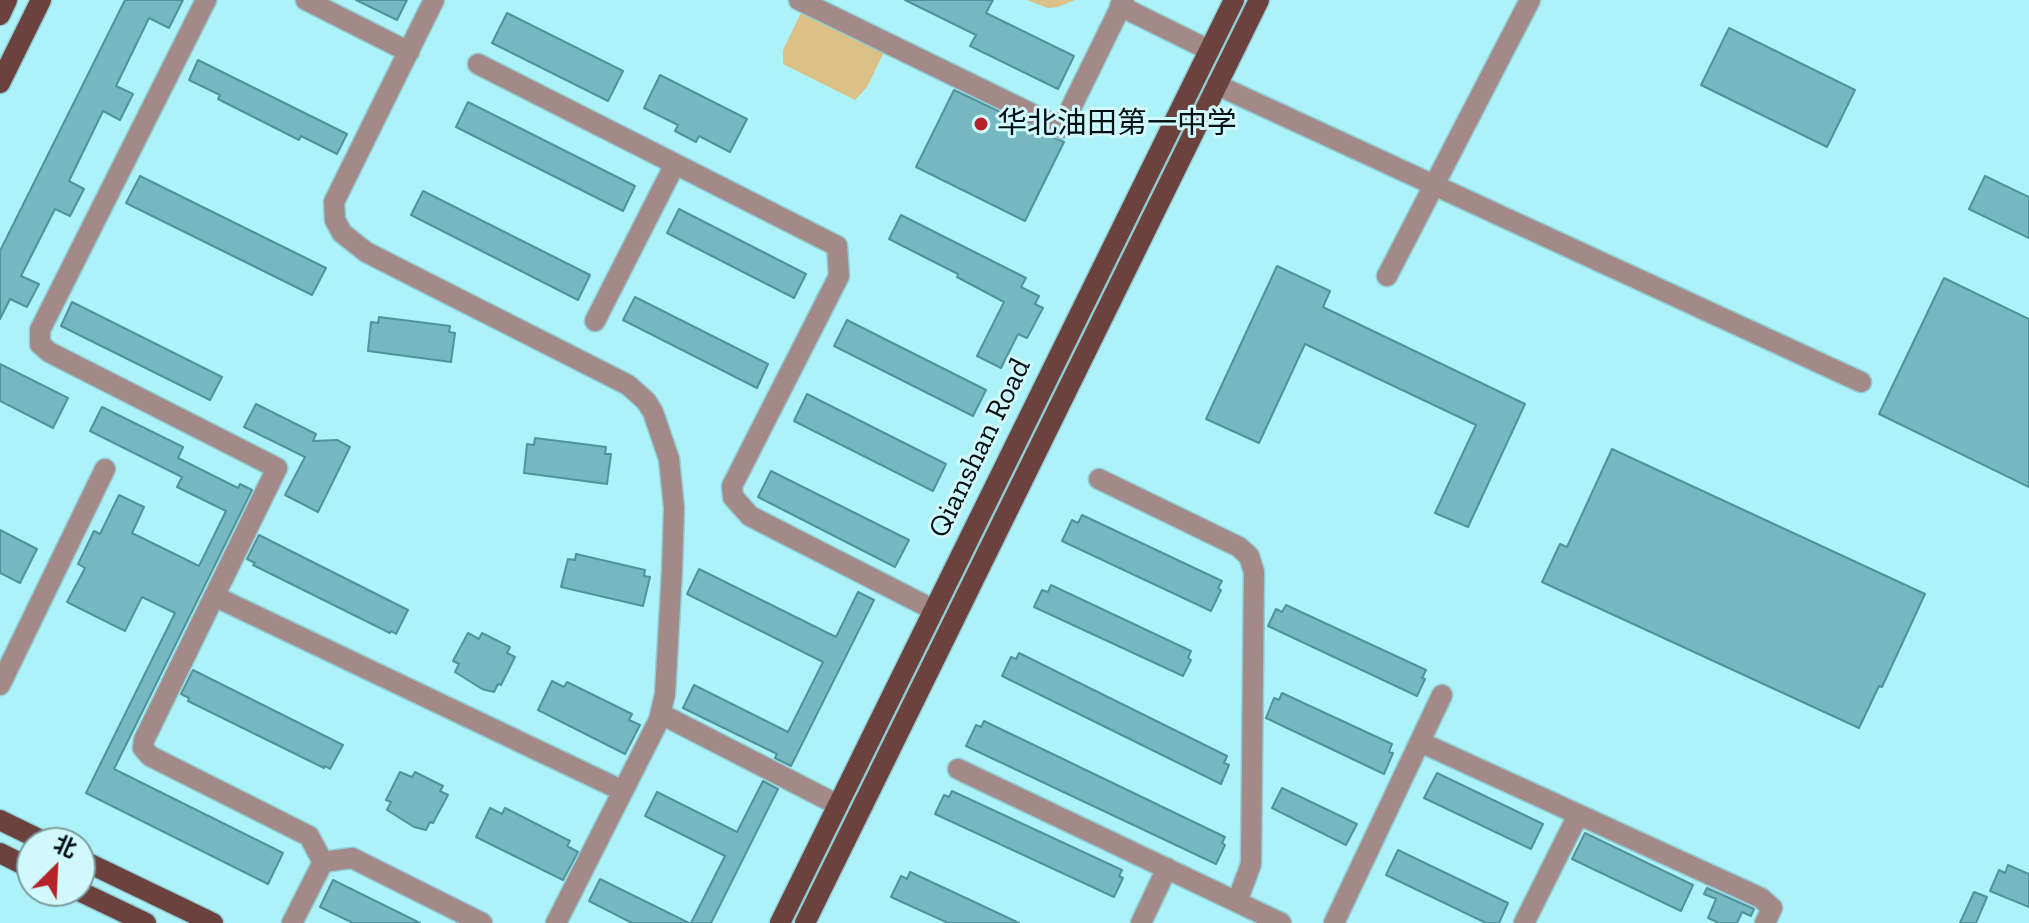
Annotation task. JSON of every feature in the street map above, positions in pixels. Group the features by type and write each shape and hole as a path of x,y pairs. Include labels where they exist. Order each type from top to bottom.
{"main road":[{"path":"0,15 7,0"},
{"path":"0,83 41,0"},
{"name":"Qianshan Road","path":"780,923 1234,0"},
{"name":"Qianshan Road","path":"805,923 1259,0"},
{"path":"96,867 213,923"},
{"path":"96,899 146,923"}],"lane":[{"path":"206,0 40,330 40,344 49,352 277,468 144,740 143,748 150,756 309,836 323,862"},
{"path":"306,0 409,52"},
{"path":"434,0 334,202 335,220 342,233 366,252 628,385 653,412 669,459 674,508 665,694 661,714 556,923"},
{"path":"799,0 1061,128 1122,3 1209,50"},
{"path":"1387,276 1530,0"},
{"path":"478,64 837,246 839,276 732,486 733,497 750,516 934,610"},
{"path":"1217,85 1861,382"},
{"path":"595,321 675,164"},
{"path":"0,685 105,469"},
{"path":"1099,479 1239,547 1249,556 1254,572 1251,864 1237,902"},
{"path":"214,596 623,791"},
{"path":"1334,923 1442,695"},
{"path":"661,714 838,805"},
{"path":"1420,742 1761,898 1772,908 1765,923"},
{"path":"958,769 1281,923"},
{"path":"1524,923 1578,815"},
{"path":"323,862 352,858 482,923"},
{"path":"292,923 323,862"},
{"path":"1141,923 1167,868"}],"shaded area":[{"path":"1027,0 1075,0 1048,8"},
{"path":"802,11 884,52 867,87 855,100 783,64 783,50"}],"building":[{"path":"125,0 183,0 169,28 149,18 116,86 133,94 120,120 103,111 69,181 84,189 70,216 55,209 21,276 39,284 27,307 10,299 0,319 0,251"},
{"path":"356,0 407,0 397,20"},
{"path":"905,0 993,0 986,13 1074,56 1058,89 970,46 976,35"},
{"path":"507,13 623,71 608,101 492,43"},
{"path":"1729,28 1855,90 1827,147 1701,85"},
{"path":"198,60 347,134 337,154 301,136 299,140 218,99 220,95 189,80"},
{"path":"660,75 747,119 730,152 699,136 696,142 675,131 678,125 644,108"},
{"path":"954,90 1064,142 1025,221 916,167"},
{"path":"468,102 635,186 623,211 456,127"},
{"path":"140,176 326,268 312,295 126,203"},
{"path":"1985,176 2029,197 2029,238 1969,209"},
{"path":"423,191 590,275 578,300 411,215"},
{"path":"679,209 806,274 794,298 667,233"},
{"path":"901,215 1026,278 1021,287 1039,296 1035,304 1043,308 1027,338 1018,334 1001,368 977,356 1004,302 957,277 958,274 889,239"},
{"path":"1277,266 1330,291 1323,307 1525,404 1468,527 1435,513 1476,425 1305,344 1259,443 1206,419"},
{"path":"1944,278 2029,319 2029,487 1879,414"},
{"path":"635,297 768,364 757,388 623,320"},
{"path":"72,302 222,377 210,400 61,326"},
{"path":"379,317 450,326 449,332 455,333 451,362 368,351 371,322 378,323"},
{"path":"847,320 986,390 973,416 834,346"},
{"path":"0,364 68,398 53,428 0,401"},
{"path":"807,394 946,464 933,491 794,421"},
{"path":"256,404 316,434 313,441 337,440 350,447 318,512 285,495 305,457 244,427"},
{"path":"102,407 183,447 178,458 238,488 240,484 252,490 114,769 283,853 268,884 86,793 175,613 142,597 125,631 67,602 85,568 78,564 94,531 100,534 119,495 144,507 132,533 199,566 226,511 177,487 182,477 90,431"},
{"path":"535,438 606,447 605,454 611,454 607,484 524,473 527,444 534,445"},
{"path":"1612,449 1925,594 1882,687 1879,686 1859,728 1542,582 1560,544 1567,547"},
{"path":"771,471 909,540 895,567 758,497"},
{"path":"1082,515 1222,581 1211,611 1062,541 1072,520 1078,523"},
{"path":"0,530 37,549 20,583 0,573"},
{"path":"259,535 408,610 396,634 253,565 255,563 247,559"},
{"path":"576,554 645,570 644,576 650,577 643,606 561,587 568,559 575,560"},
{"path":"699,569 836,637 858,592 874,600 791,766 775,758 777,754 683,708 694,685 788,732 823,662 687,594"},
{"path":"1051,585 1191,651 1188,658 1191,660 1183,676 1034,607 1042,590 1048,592"},
{"path":"1286,605 1426,670 1417,696 1268,626 1276,609 1282,612"},
{"path":"468,633 479,639 482,633 510,647 507,653 515,657 501,685 498,684 494,692 482,689 455,672 459,664 453,661"},
{"path":"1019,653 1227,756 1224,763 1229,765 1221,784 1002,676 1011,657 1016,659"},
{"path":"193,670 343,745 330,769 188,701 189,698 181,694"},
{"path":"552,681 564,687 567,682 632,714 629,720 640,725 625,754 538,710"},
{"path":"1282,693 1392,744 1389,752 1393,753 1384,774 1266,718 1274,698 1279,700"},
{"path":"984,721 1225,837 1222,843 1225,845 1216,864 966,746 976,725 981,727"},
{"path":"400,772 412,777 415,772 443,786 440,791 448,795 426,830 414,827 387,810 391,802 386,800"},
{"path":"1437,773 1543,824 1531,849 1424,798"},
{"path":"763,781 778,789 711,923 691,923 725,856 645,816 657,792 737,832"},
{"path":"1282,788 1357,824 1346,845 1272,808"},
{"path":"952,791 1122,870 1119,876 1123,878 1114,897 935,814 944,795 949,797"},
{"path":"490,808 502,814 505,808 570,841 567,846 578,852 563,880 476,837"},
{"path":"1585,833 1693,885 1681,911 1572,859"},
{"path":"1398,850 1508,903 1499,923 1486,923 1386,875"},
{"path":"2008,865 2029,874 2029,907 1990,891 1999,870 2005,873"},
{"path":"910,872 1019,923 948,923 891,897 901,876 907,879"},
{"path":"600,879 689,923 632,923 589,901"},
{"path":"333,880 420,923 353,923 320,907"},
{"path":"1707,888 1754,909 1751,916 1742,912 1737,923 1719,923 1708,918 1716,899 1704,894"},
{"path":"1974,892 1987,897 1976,923 1960,923"}],"place":[{"name":"华北油田第一中学","path":"981,124"}]}
